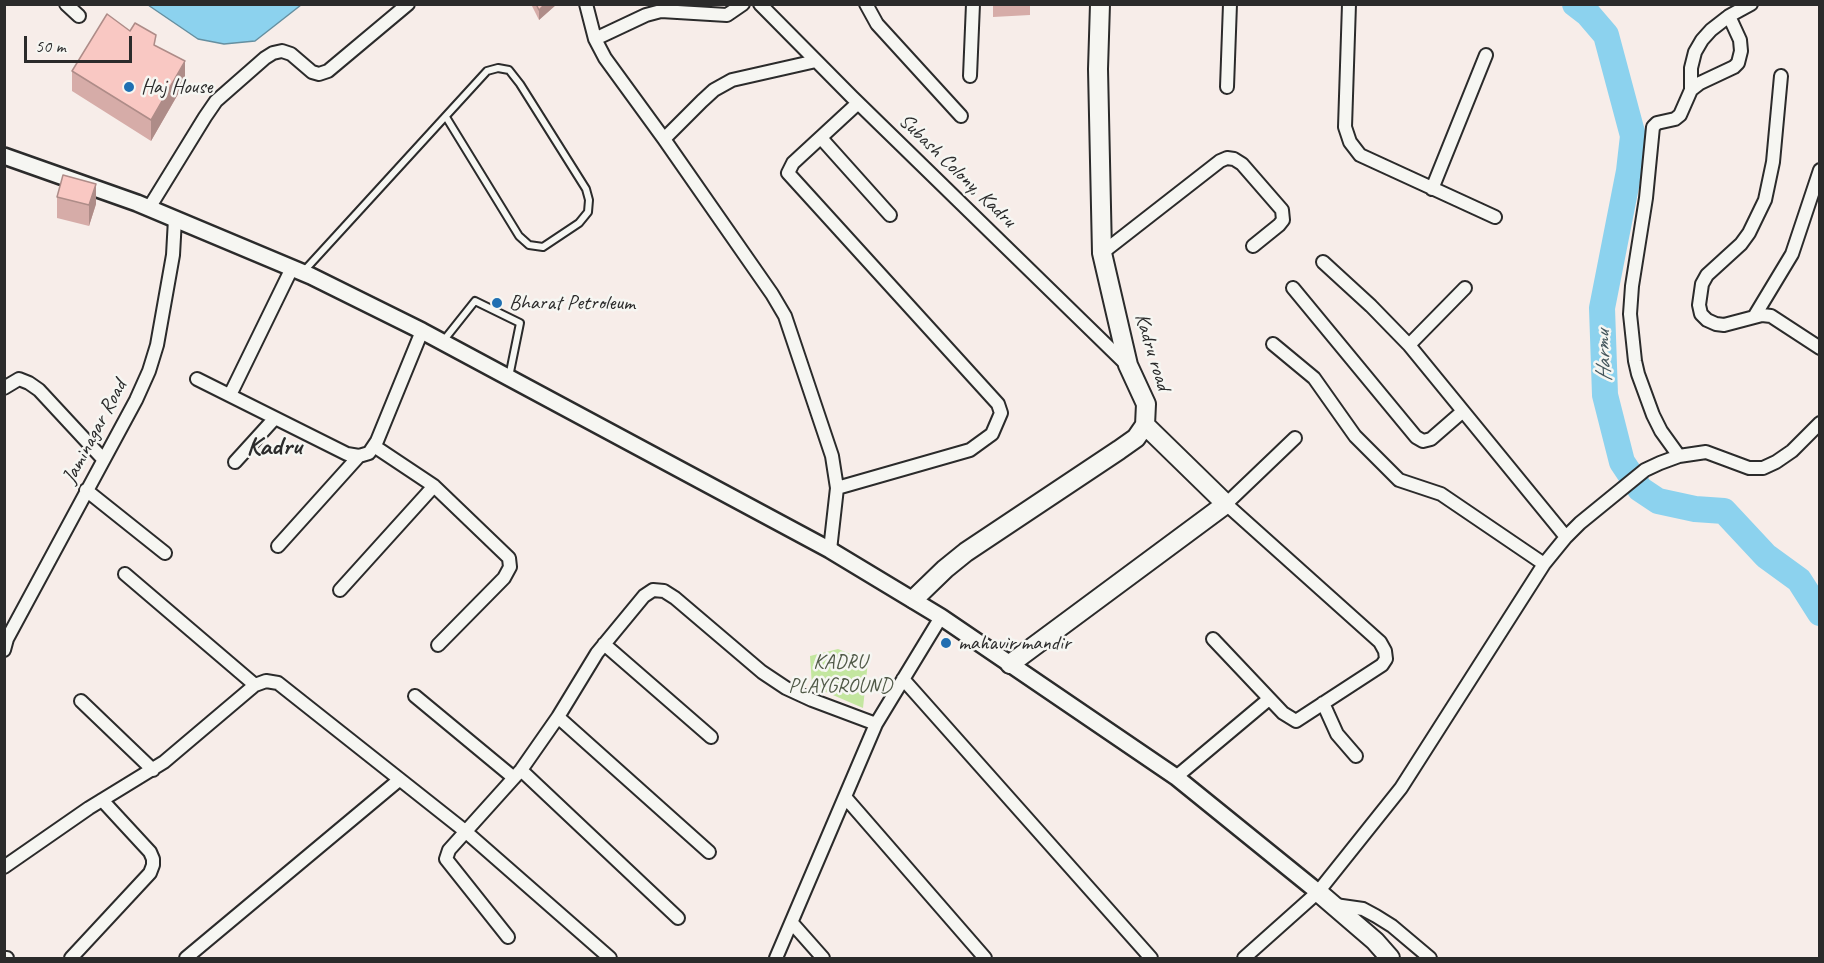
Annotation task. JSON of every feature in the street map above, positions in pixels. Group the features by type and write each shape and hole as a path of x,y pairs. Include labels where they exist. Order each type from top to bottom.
{"main road":[{"name":"Kadru road","path":"1100,4 1098,69 1102,253 1128,365 1146,405 1145,425"},
{"path":"914,599 966,552 1136,438 1145,425 1226,504 1010,664"},
{"path":"1318,892 1375,941 1390,958"}],"street":[{"path":"66,4 79,16"},
{"path":"149,208 216,101 265,58 282,51 291,54 312,72 319,74 328,71 408,4"},
{"path":"586,4 595,39 605,58 664,139 785,316 832,456 837,488 830,550"},
{"path":"595,39 646,15 661,11 727,15 743,4"},
{"name":"Subash Colony, Kadru","path":"760,4 816,62 1128,365"},
{"path":"866,4 877,24 961,116"},
{"path":"970,76 973,4"},
{"path":"1227,87 1230,4"},
{"path":"1349,4 1346,127 1350,142 1360,155 1495,217"},
{"path":"1679,456 1661,431 1641,385 1635,361 1630,300 1646,198 1653,128 1657,123 1680,115 1691,90 1691,68 1695,52 1711,30 1751,4"},
{"path":"1691,90 1700,83 1734,67 1740,57 1740,40 1730,16"},
{"path":"1432,189 1486,55"},
{"path":"664,139 714,90 732,80 816,62"},
{"path":"1781,76 1773,162 1765,200 1749,233 1707,275 1700,292 1701,314 1707,320 1724,325 1754,316 1771,316 1820,348"},
{"path":"837,488 970,450 992,434 1001,413 998,404 788,173 790,168 858,103"},
{"path":"821,138 890,215"},
{"path":"4,156 149,208 298,271 443,342 830,550 914,599 1176,777 1318,892"},
{"path":"1102,253 1220,161 1227,158 1242,164 1282,210 1283,220 1279,225 1253,246"},
{"path":"1754,316 1792,254 1820,170"},
{"name":"Jaminagar Road","path":"5,642 149,372 157,345 173,255 175,219"},
{"path":"1323,262 1409,345 1566,537"},
{"path":"230,395 298,271"},
{"path":"1293,288 1416,437 1423,441 1431,439 1462,412"},
{"path":"1409,345 1465,288"},
{"path":"197,378 348,454 359,456 369,453 378,441 422,331"},
{"path":"1273,344 1314,378 1355,436 1399,480 1441,494 1544,564"},
{"path":"4,388 19,379 39,390 103,459"},
{"path":"235,462 275,418"},
{"path":"1244,958 1318,892 1401,788 1544,564 1566,537 1645,470 1679,456 1706,452 1749,468 1763,468 1792,450 1820,423"},
{"path":"1213,639 1282,713 1296,721 1382,665 1386,659 1380,642 1226,504 1295,438"},
{"path":"374,446 434,486 509,558 510,567 504,578 438,645"},
{"path":"278,546 359,456"},
{"path":"340,590 434,486"},
{"path":"86,490 165,553"},
{"path":"125,574 255,685"},
{"path":"508,937 446,859 449,850 517,774 558,717 604,644 644,596 653,590 664,591 675,598 762,672 786,688 876,724"},
{"path":"776,958 876,724 941,617"},
{"path":"604,644 711,737"},
{"path":"903,679 1151,958"},
{"path":"4,867 102,800 153,770 255,685 266,681 278,682 465,831 610,958"},
{"path":"415,696 517,774 678,918"},
{"path":"1176,777 1269,699"},
{"path":"81,700 153,770"},
{"path":"1323,703 1337,734 1356,756"},
{"path":"558,717 709,852"},
{"path":"186,958 399,780"},
{"path":"845,796 985,958"},
{"path":"71,958 150,873 153,865 150,852 102,800"},
{"path":"1334,905 1363,909 1376,916 1392,926 1430,958"},
{"path":"792,923 823,958"}],"lane":[{"path":"298,271 488,71 498,68 509,70 520,84 586,189 589,200 588,212 579,224 543,247 529,245 519,236 446,117"},
{"path":"443,342 475,302 520,323 509,378"}],"green space":[{"name":"KADRU PLAYGROUND","path":"838,649 868,661 863,708 812,686 810,656"}],"water":[{"path":"148,5 301,5 255,41 224,44 198,39"}],"building":[{"path":"536,4 545,4 539,10"},
{"name":"Haj House","path":"107,14 130,31 135,23 156,35 154,45 185,61 151,120 72,71"},
{"path":"63,175 96,184 89,205 57,197"}],"waterway":[{"name":"Harmu","path":"1575,4 1588,14 1606,35 1633,136 1629,171 1602,308 1605,395 1622,462 1640,489 1658,501 1695,509 1724,511 1766,556 1799,580 1820,613"}],"place":[{"name":"Haj House","path":"129,87"},
{"name":"Bharat Petroleum","path":"497,303"},
{"name":"mahavir mandir","path":"946,643"}],"district":[{"name":"Kadru","path":"274,447"}]}
